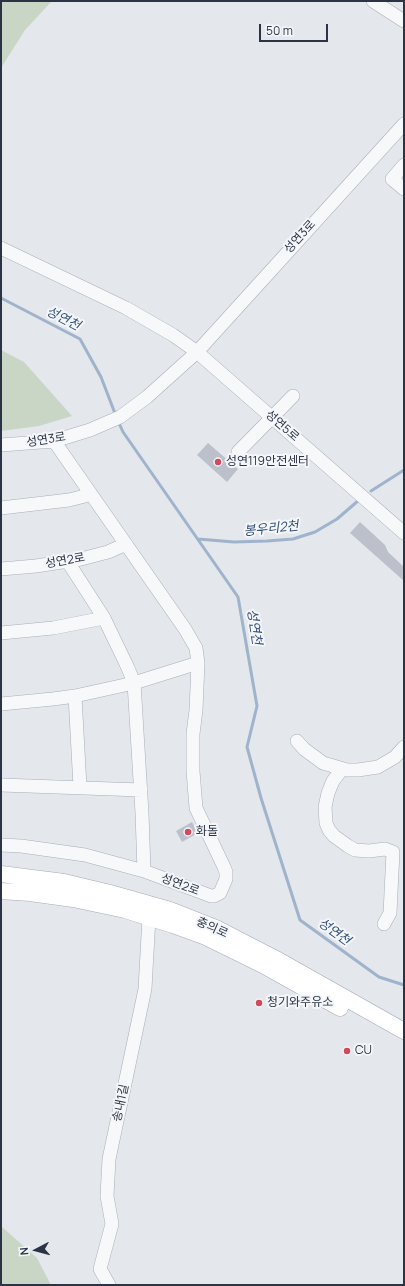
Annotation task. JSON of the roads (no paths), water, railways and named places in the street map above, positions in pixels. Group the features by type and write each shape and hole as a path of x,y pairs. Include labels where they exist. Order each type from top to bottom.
{"main road":[{"name":"충의로","path":"1,874 64,882 170,910 218,930 276,959 404,1032"},
{"name":"충의로","path":"1,891 30,893 73,899 125,910 206,937 264,965 404,1043"}],"street":[{"path":"373,1 404,21"},
{"name":"성연3로","path":"1,445 54,441 90,430 120,416 146,397 197,352 404,124"},
{"path":"404,165 392,180 404,189"},
{"path":"1,248 126,308 173,335 197,352"},
{"name":"성연5로","path":"197,352 404,532"},
{"path":"238,452 293,396"},
{"name":"성연2로","path":"1,845 22,846 85,855 144,871 211,896 220,893 226,882 227,876 224,866 196,808 193,764 193,734 196,710 198,663 196,648 191,638 54,441"},
{"path":"1,508 69,500 91,494"},
{"name":"성연2로","path":"1,569 68,562 108,552 126,544"},
{"path":"68,562 104,618 134,683 141,790 144,871"},
{"path":"1,633 53,628 104,618"},
{"path":"1,704 75,696 134,683 198,663"},
{"path":"75,696 80,787"},
{"path":"297,740 304,749 318,760 342,769 358,770 378,767 395,757 404,747"},
{"path":"342,769 333,781 328,793 325,807 326,823 334,836 355,850 369,851 385,849 393,852 390,912 384,924"},
{"path":"1,785 141,790"},
{"name":"송내1길","path":"109,1285 100,1269 112,1224 107,1196 110,1159 145,989 149,917"}],"waterway":[{"name":"성연천","path":"1,298 80,339 101,377 116,416"},
{"name":"성연천","path":"118,421 123,432 238,597 257,706 247,747 261,798 300,920 379,977 404,985"},
{"name":"봉우리2천","path":"371,491 404,470"},
{"name":"봉우리2천","path":"198,539 234,542 293,539 315,532 337,519 359,500"}],"place":[{"name":"성연119안전센터","path":"218,462"},
{"name":"화돌","path":"188,832"},
{"name":"청기와주유소","path":"259,1003"},
{"name":"CU","path":"347,1051"}]}
